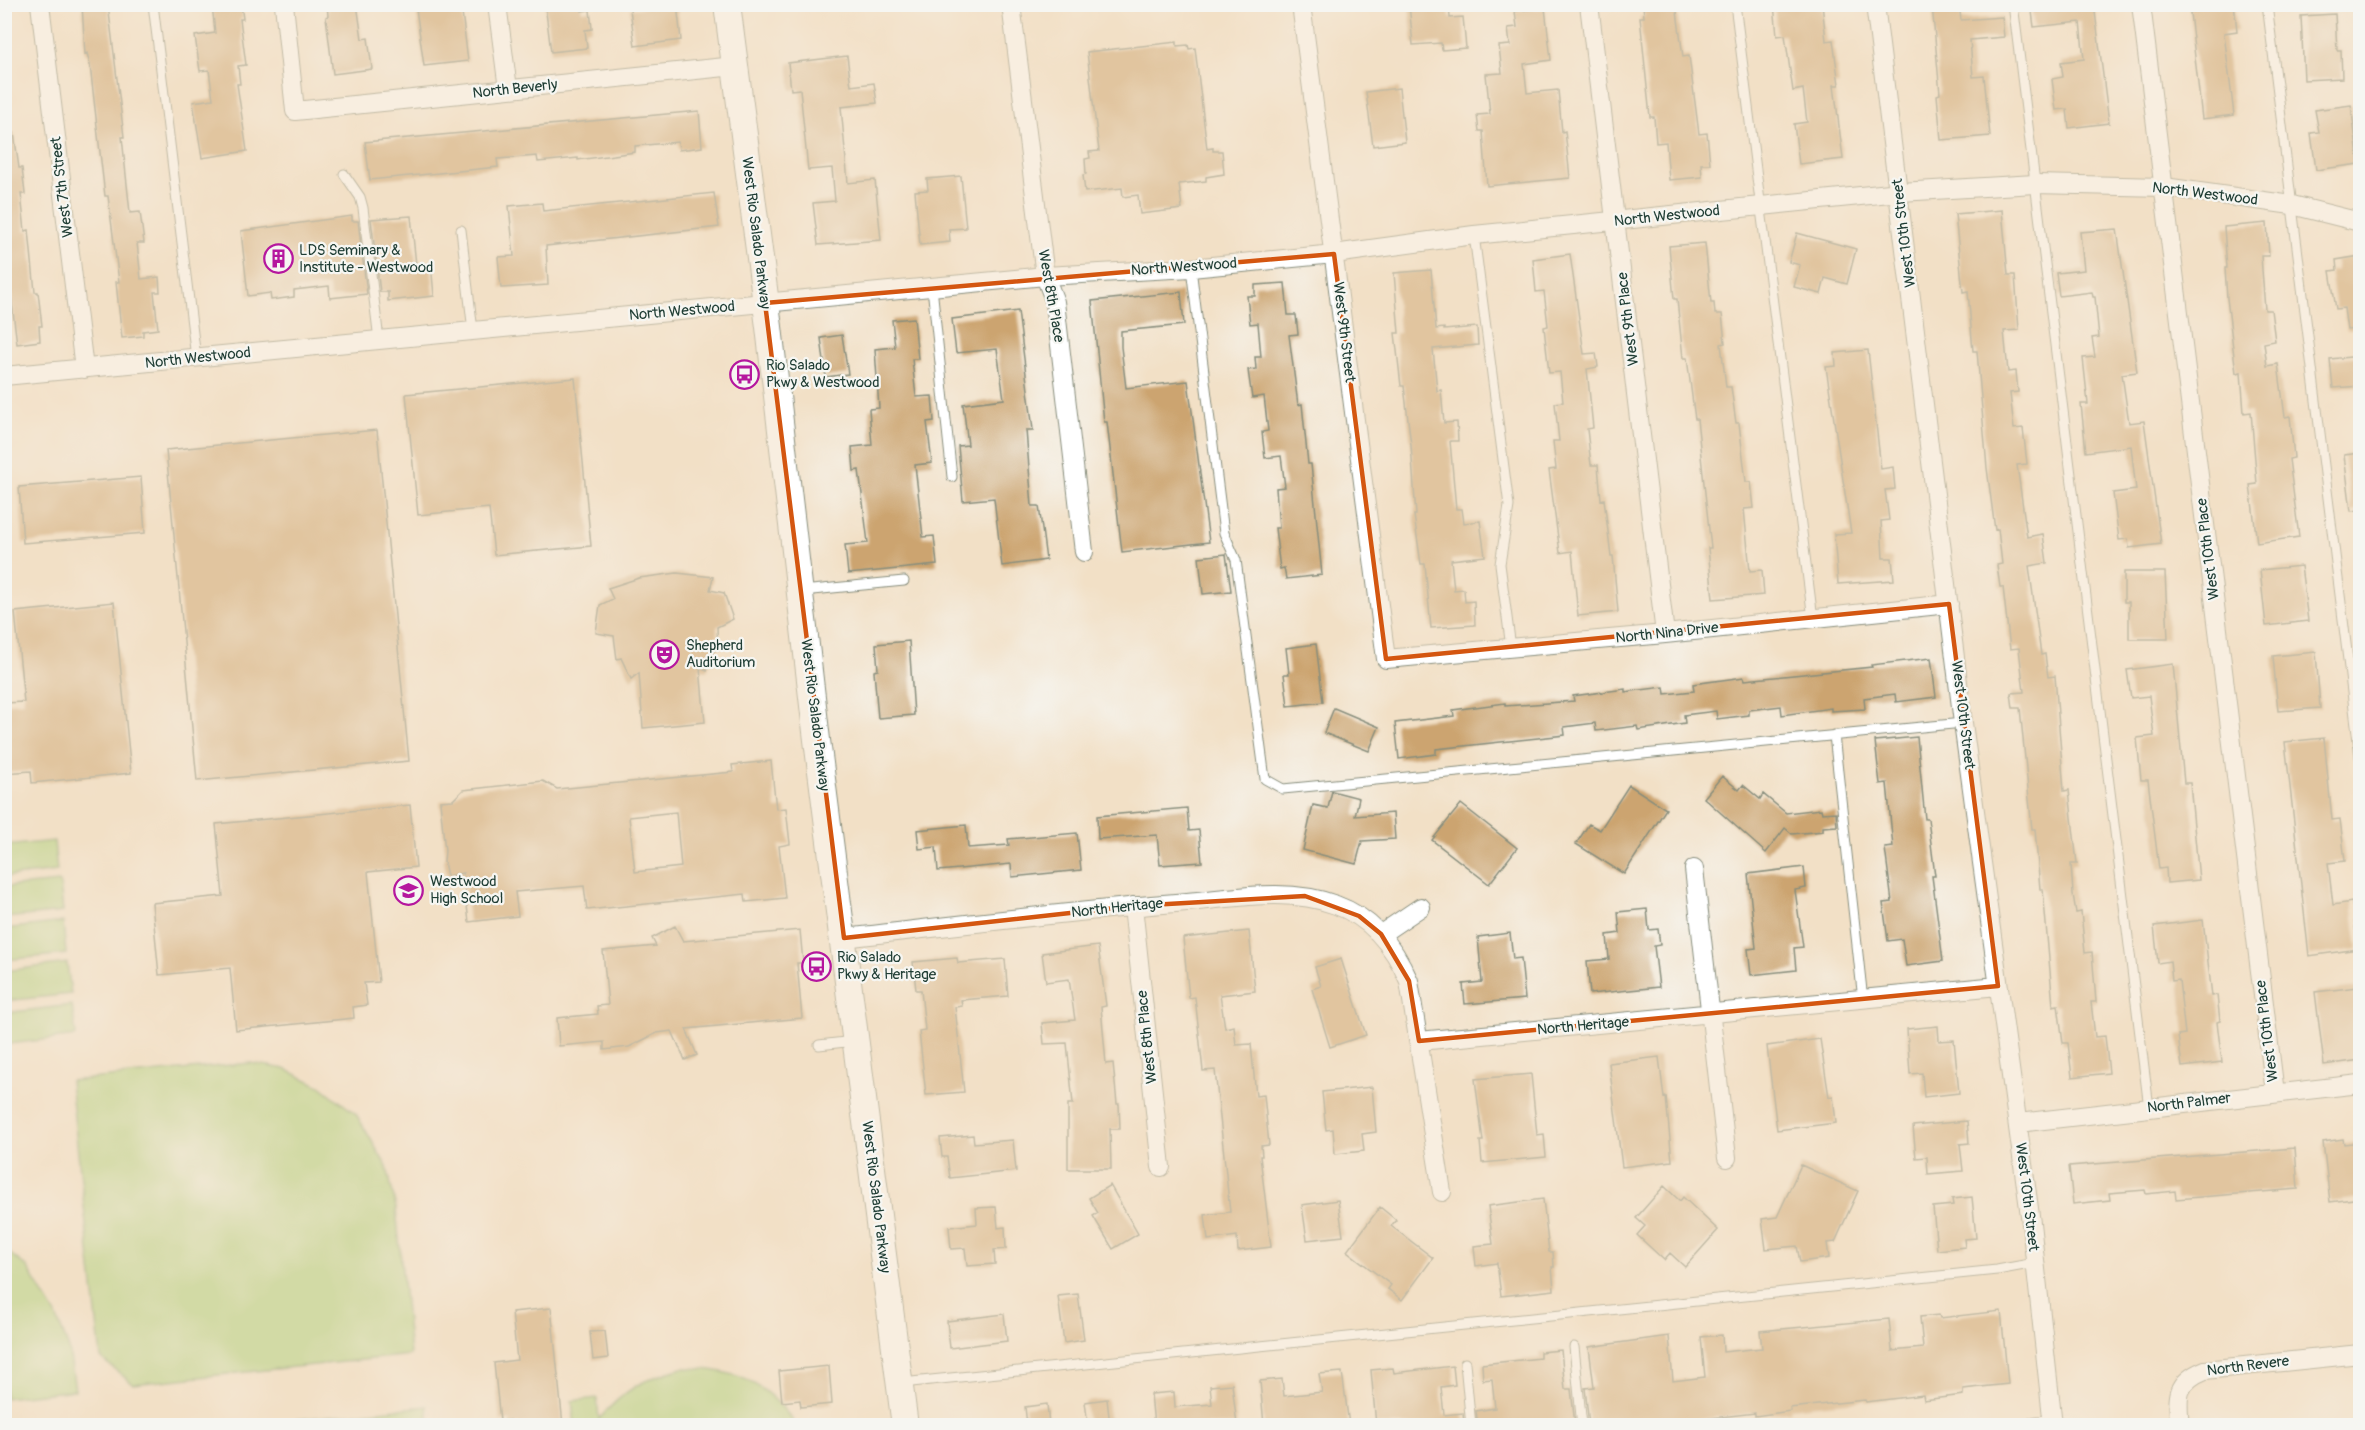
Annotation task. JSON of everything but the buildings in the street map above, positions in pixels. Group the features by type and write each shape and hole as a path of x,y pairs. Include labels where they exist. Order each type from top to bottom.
{"main road":[{"name":"West Rio Salado Parkway","path":"727,4 905,1425"}],"street":[{"name":"West 7th Street","path":"40,4 84,369"},
{"name":"North Beverly","path":"284,4 296,111 735,66"},
{"path":"497,4 507,89"},
{"name":"West 8th Place","path":"1011,4 1045,276 1055,302 1084,552"},
{"name":"West 9th Street","path":"1301,4 1386,659"},
{"name":"West 9th Place","path":"1589,4 1665,634"},
{"name":"West 10th Street","path":"1875,4 1948,604 2018,1123 2053,1425"},
{"name":"West 10th Place","path":"2140,4 2275,1093"},
{"name":"North Westwood","path":"4,376 1045,276 1191,268 1334,254 1474,235 1899,192 2035,184 2164,187 2292,206 2361,222"},
{"name":"North Nina Drive","path":"1386,659 1665,634 1948,604"},
{"path":"1694,869 1727,1158"},
{"name":"North Heritage","path":"844,938 1134,906 1266,896 1305,896 1335,904 1359,916 1381,934 1399,959 1409,981 1442,1192"},
{"name":"West 8th Place","path":"1134,906 1161,1167"},
{"path":"1381,934 1421,907"},
{"name":"North Heritage","path":"1419,1041 1998,986"},
{"name":"North Palmer","path":"2018,1123 2361,1084"},
{"name":"North Revere","path":"2180,1425 2178,1401 2181,1387 2190,1376 2205,1370 2361,1354"},
{"path":"2034,1425 2053,1425"}],"lane":[{"path":"153,4 196,358"},
{"path":"1735,4 1813,619"},
{"path":"2013,4 2149,1108"},
{"path":"2267,4 2361,757"},
{"path":"344,174 360,197 363,208 379,340"},
{"path":"461,230 473,331"},
{"path":"1474,235 1509,506 1500,564 1511,648"},
{"path":"1191,268 1224,533 1236,560 1265,779 1283,789 1964,723"},
{"path":"932,287 952,477"},
{"path":"800,591 904,581"},
{"path":"1834,735 1863,1000"},
{"path":"819,1045 857,1041"},
{"path":"900,1384 1997,1270 2035,1263"},
{"path":"1574,1347 1582,1425"},
{"path":"1466,1363 1471,1425"}],"highlighted area":[{"path":"1334,254 1386,659 1949,604 1998,986 1419,1041 1409,981 1381,934 1359,916 1305,896 1133,906 844,938 765,303"}],"green space":[{"path":"54,841 57,871 5,877 5,846"},
{"path":"60,882 63,912 5,918 5,887"},
{"path":"63,922 66,954 5,960 5,929"},
{"path":"67,963 71,994 5,1001 5,971"},
{"path":"72,1005 76,1036 9,1044 5,1013"},
{"path":"251,1063 285,1069 320,1086 356,1114 387,1167 396,1208 410,1355 133,1384 101,1358 70,1081"},
{"path":"4,1249 27,1267 55,1313 69,1349 75,1390 5,1398"},
{"path":"682,1368 718,1371 748,1380 773,1398 796,1425 575,1425 572,1401 597,1398 599,1419 636,1386 656,1376"},
{"path":"427,1406 429,1425 243,1425"}],"place":[{"name":"LDS Seminary & Institute - Westwood","path":"278,259"},
{"name":"Rio Salado Pkwy & Westwood","path":"745,374"},
{"name":"Shepherd Auditorium","path":"665,654"},
{"name":"Westwood High School","path":"409,890"},
{"name":"Rio Salado Pkwy & Heritage","path":"816,966"}]}
